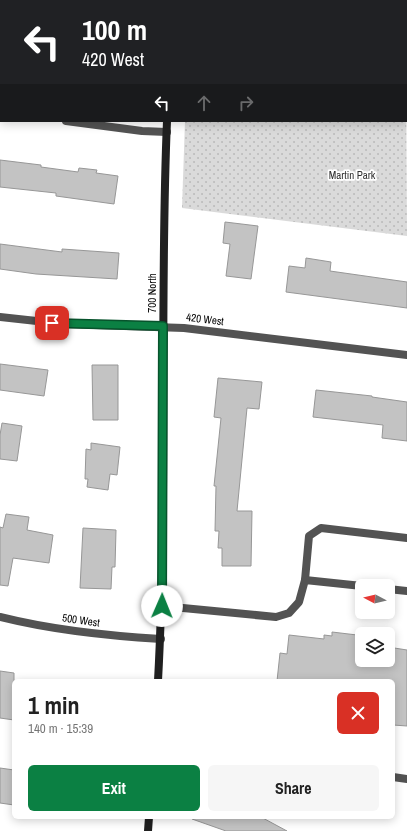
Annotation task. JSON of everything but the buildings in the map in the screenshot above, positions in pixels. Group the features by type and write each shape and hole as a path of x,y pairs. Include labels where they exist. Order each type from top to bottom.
{"street":[{"path":"74,122 142,131 166,132"},
{"name":"700 North","path":"158,679 162,606 164,193 167,122"},
{"name":"420 West","path":"0,317 64,324 163,326 407,355"},
{"path":"162,606 276,617 289,613 299,602 305,580 309,536 321,528 407,538"},
{"path":"305,580 355,585"},
{"path":"395,590 407,591"},
{"name":"500 West","path":"0,617 38,625 117,636 161,639"},
{"path":"395,777 407,779"},
{"path":"148,831 149,819"}],"green space":[{"name":"Martin Park","path":"185,122 406,122 407,236 182,208"}],"route":[{"path":"52,323 163,326 162,606"}]}
